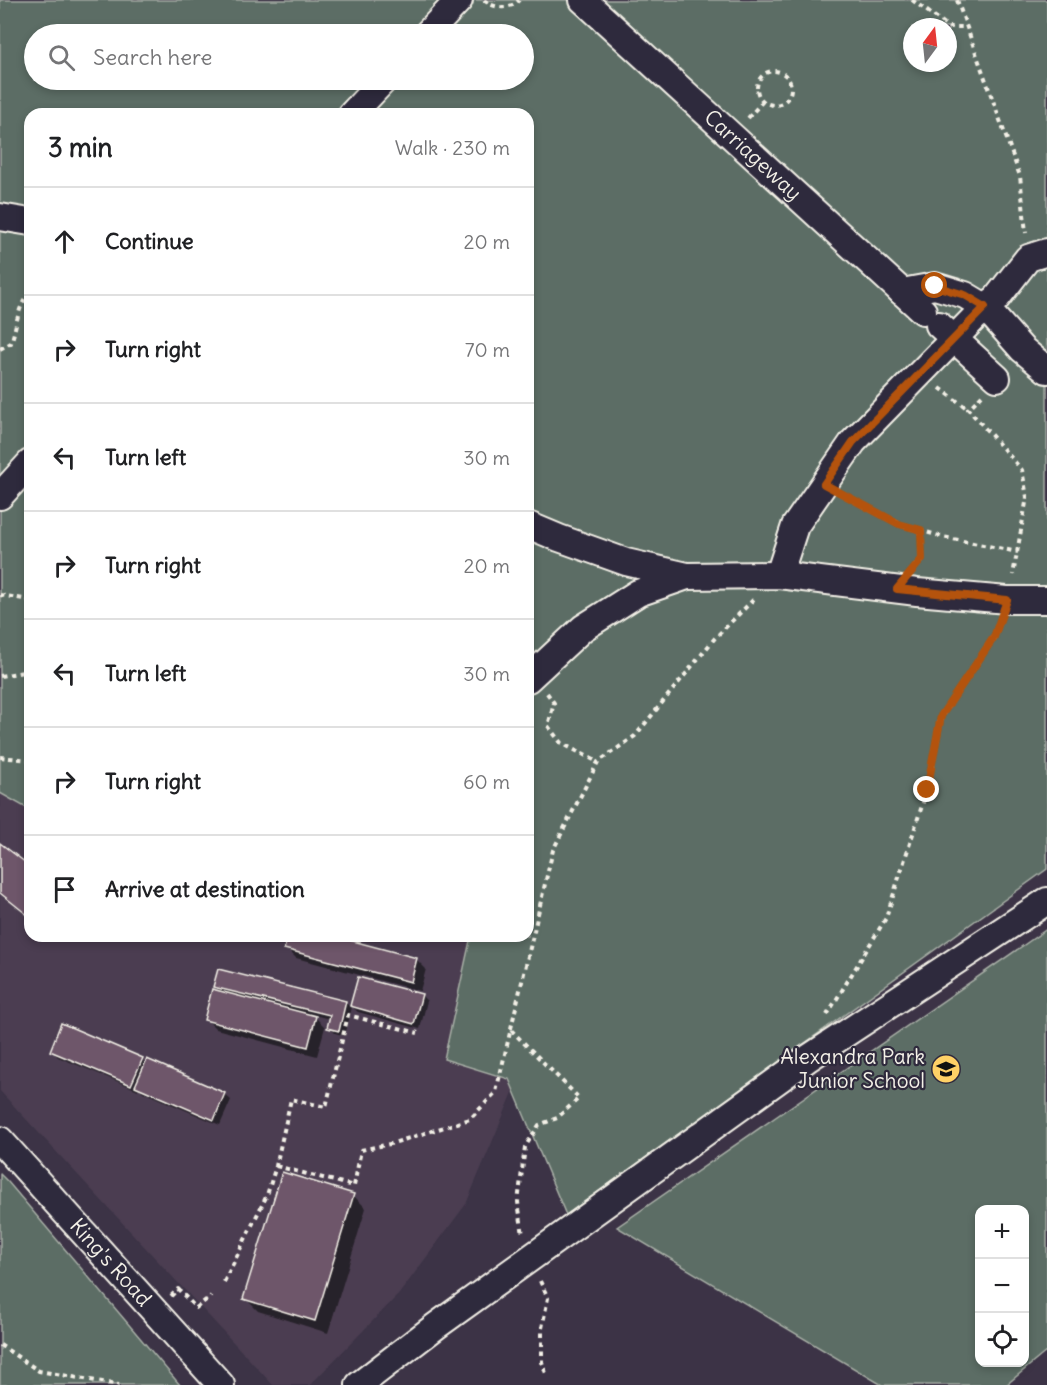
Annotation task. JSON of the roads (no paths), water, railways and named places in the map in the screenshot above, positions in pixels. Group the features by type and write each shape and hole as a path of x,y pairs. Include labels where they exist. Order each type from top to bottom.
{"street":[{"path":"436,24 459,0"},
{"name":"Carriageway","path":"583,0 997,378"},
{"path":"358,108 375,90"},
{"path":"0,217 24,221"},
{"path":"779,575 795,526 853,442 922,374 939,325 985,307 996,299 1038,255"},
{"path":"902,292 935,286 965,295 985,307 1022,349 1047,370"},
{"path":"0,496 24,470"},
{"path":"534,528 626,562 687,576 779,575 1007,600 1047,600"},
{"path":"534,673 583,628 638,593 687,576"},
{"path":"359,1385 436,1326 807,1059 1047,901"},
{"name":"King's Road","path":"0,1140 221,1385"}],"place":[{"name":"Alexandra Park Junior School","path":"946,1069"}]}
